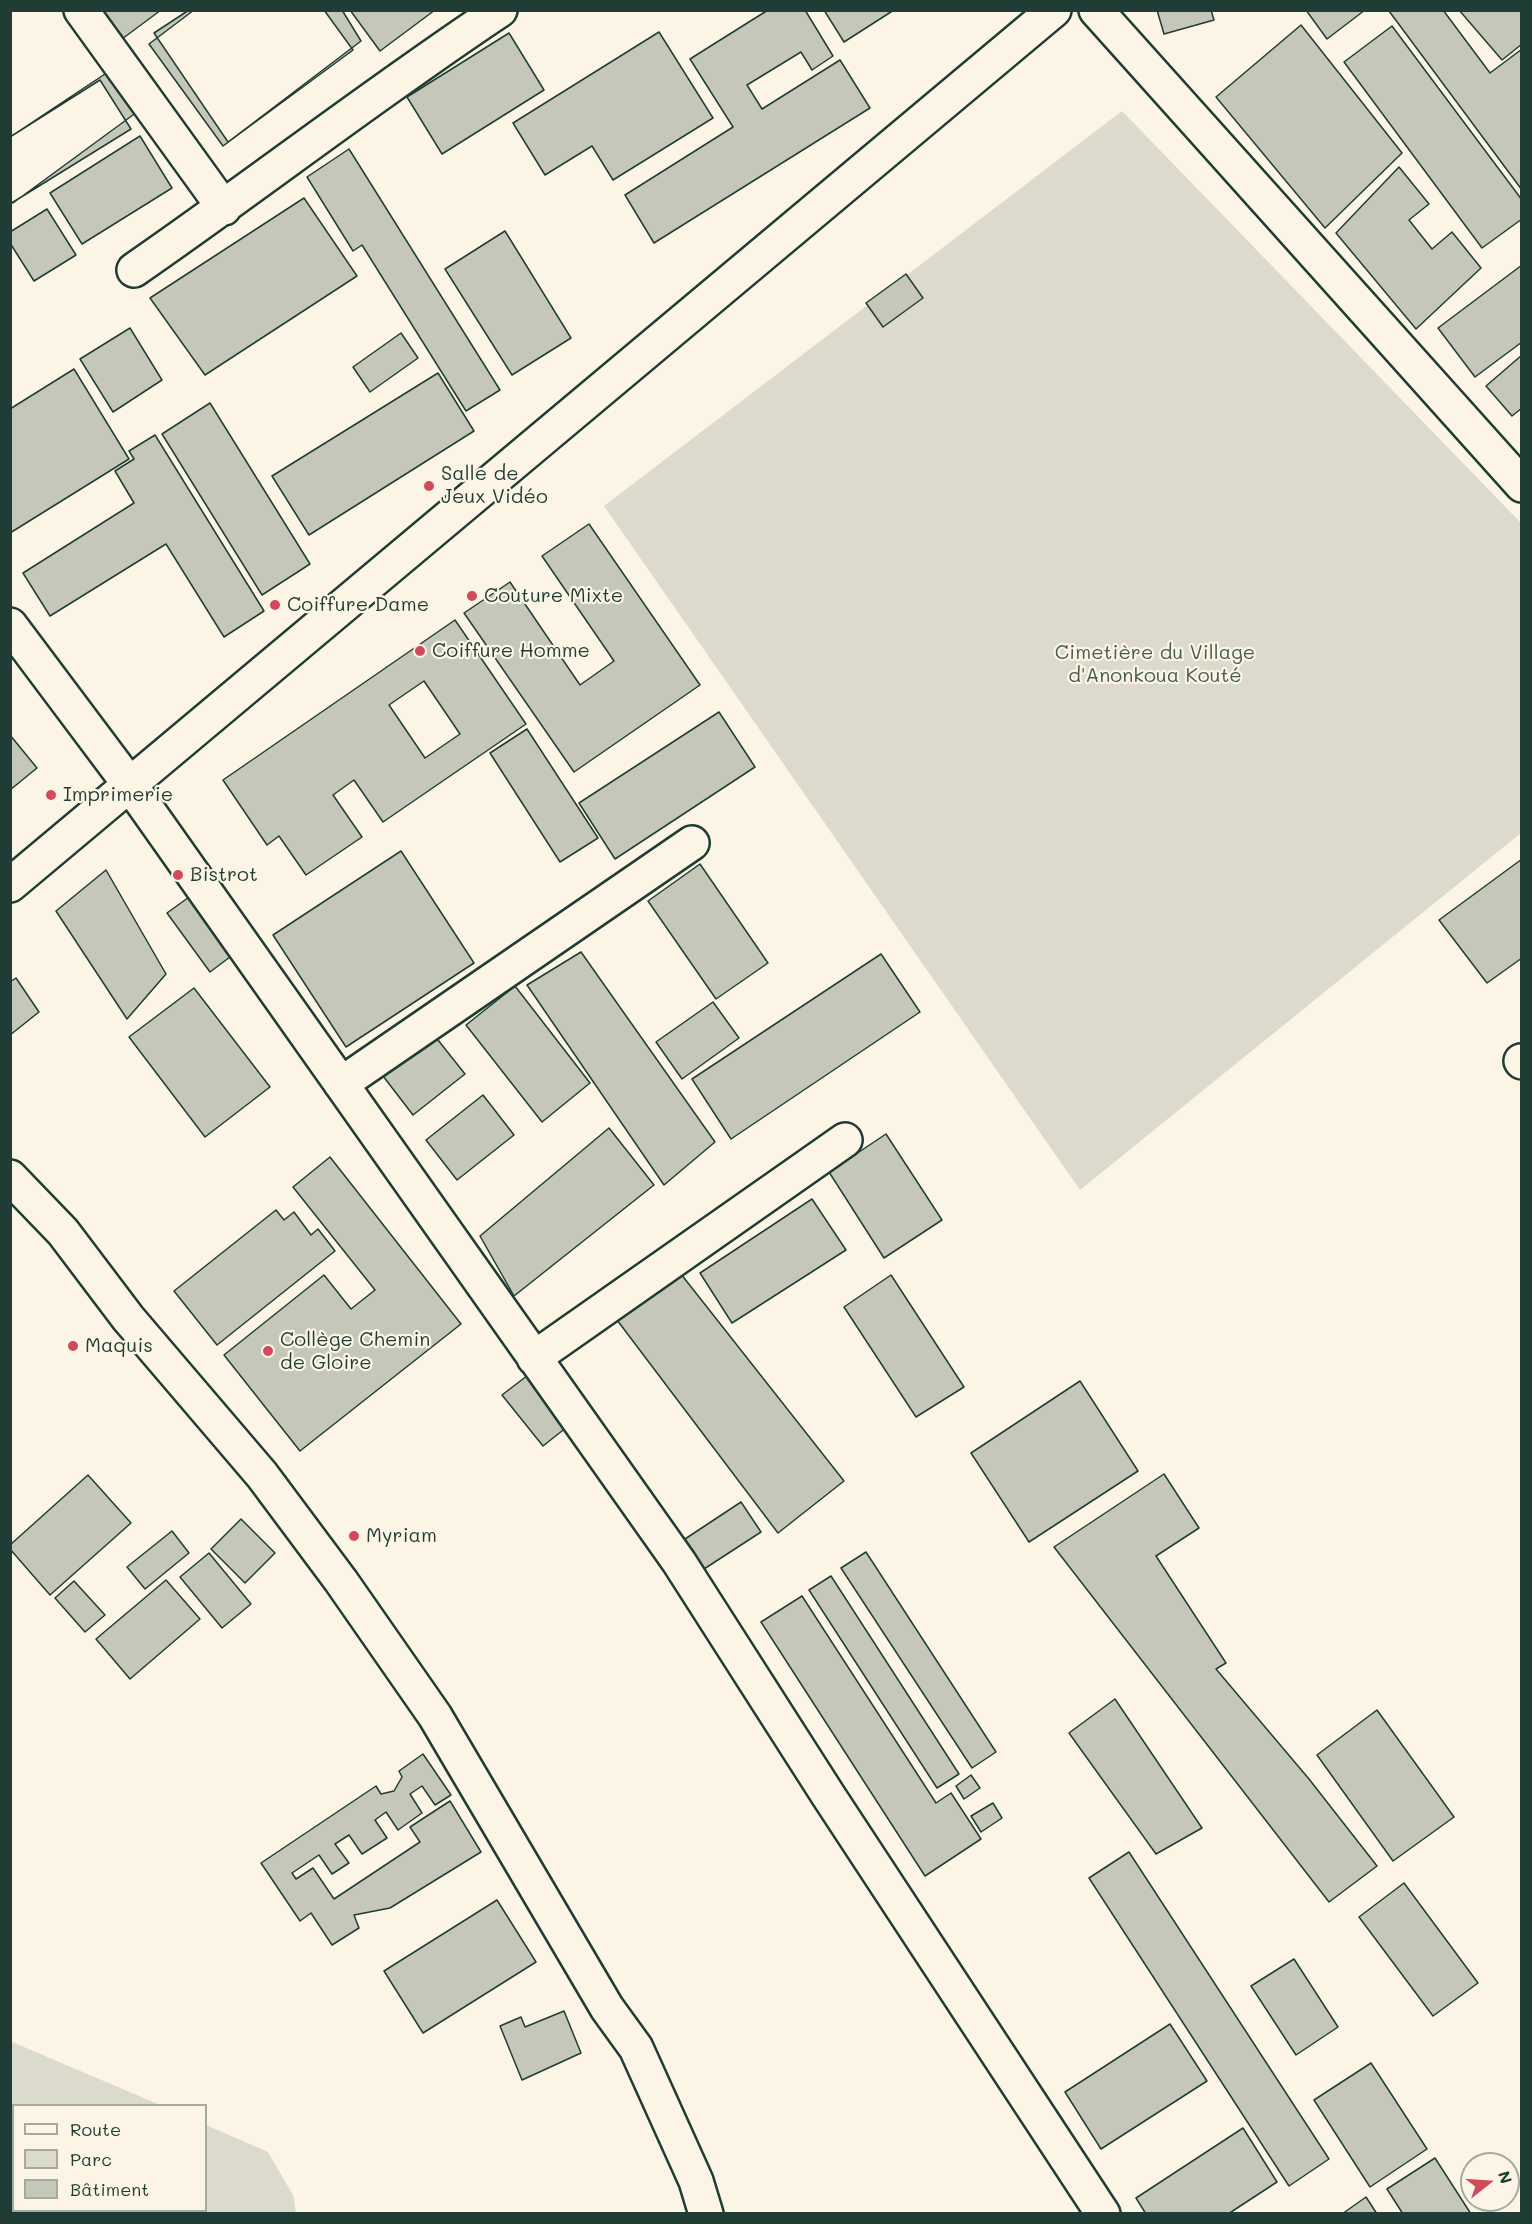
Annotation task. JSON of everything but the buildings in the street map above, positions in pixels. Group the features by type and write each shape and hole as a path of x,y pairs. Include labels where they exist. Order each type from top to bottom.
{"street":[{"path":"81,10 224,208"},
{"path":"134,270 224,208 436,52 500,10"},
{"path":"10,885 1054,10"},
{"path":"1096,10 1520,481"},
{"path":"10,626 130,785 679,1562 828,1795 1104,2214"},
{"path":"341,1084 692,843"},
{"path":"534,1358 844,1140"},
{"path":"10,1177 63,1232 128,1318 262,1475 341,1581 435,1716 608,2008 636,2048 696,2181 706,2214"}],"green space":[{"name":"Cimetière du Village d'Anonkoua Kouté","path":"1122,111 1521,523 1521,833 1080,1190 604,506"},
{"path":"10,2041 158,2104 12,2104 12,2212 207,2212 207,2125 268,2152 293,2195 296,2213 11,2213"}],"place":[{"name":"Salle de Jeux Vidéo","path":"429,486"},
{"name":"Couture Mixte","path":"472,596"},
{"name":"Coiffure Dame","path":"275,605"},
{"name":"Coiffure Homme","path":"420,651"},
{"name":"Imprimerie","path":"51,795"},
{"name":"Bistrot","path":"178,875"},
{"name":"Maquis","path":"73,1346"},
{"name":"Collège Chemin de Gloire","path":"268,1351"},
{"name":"Myriam","path":"354,1536"}]}
